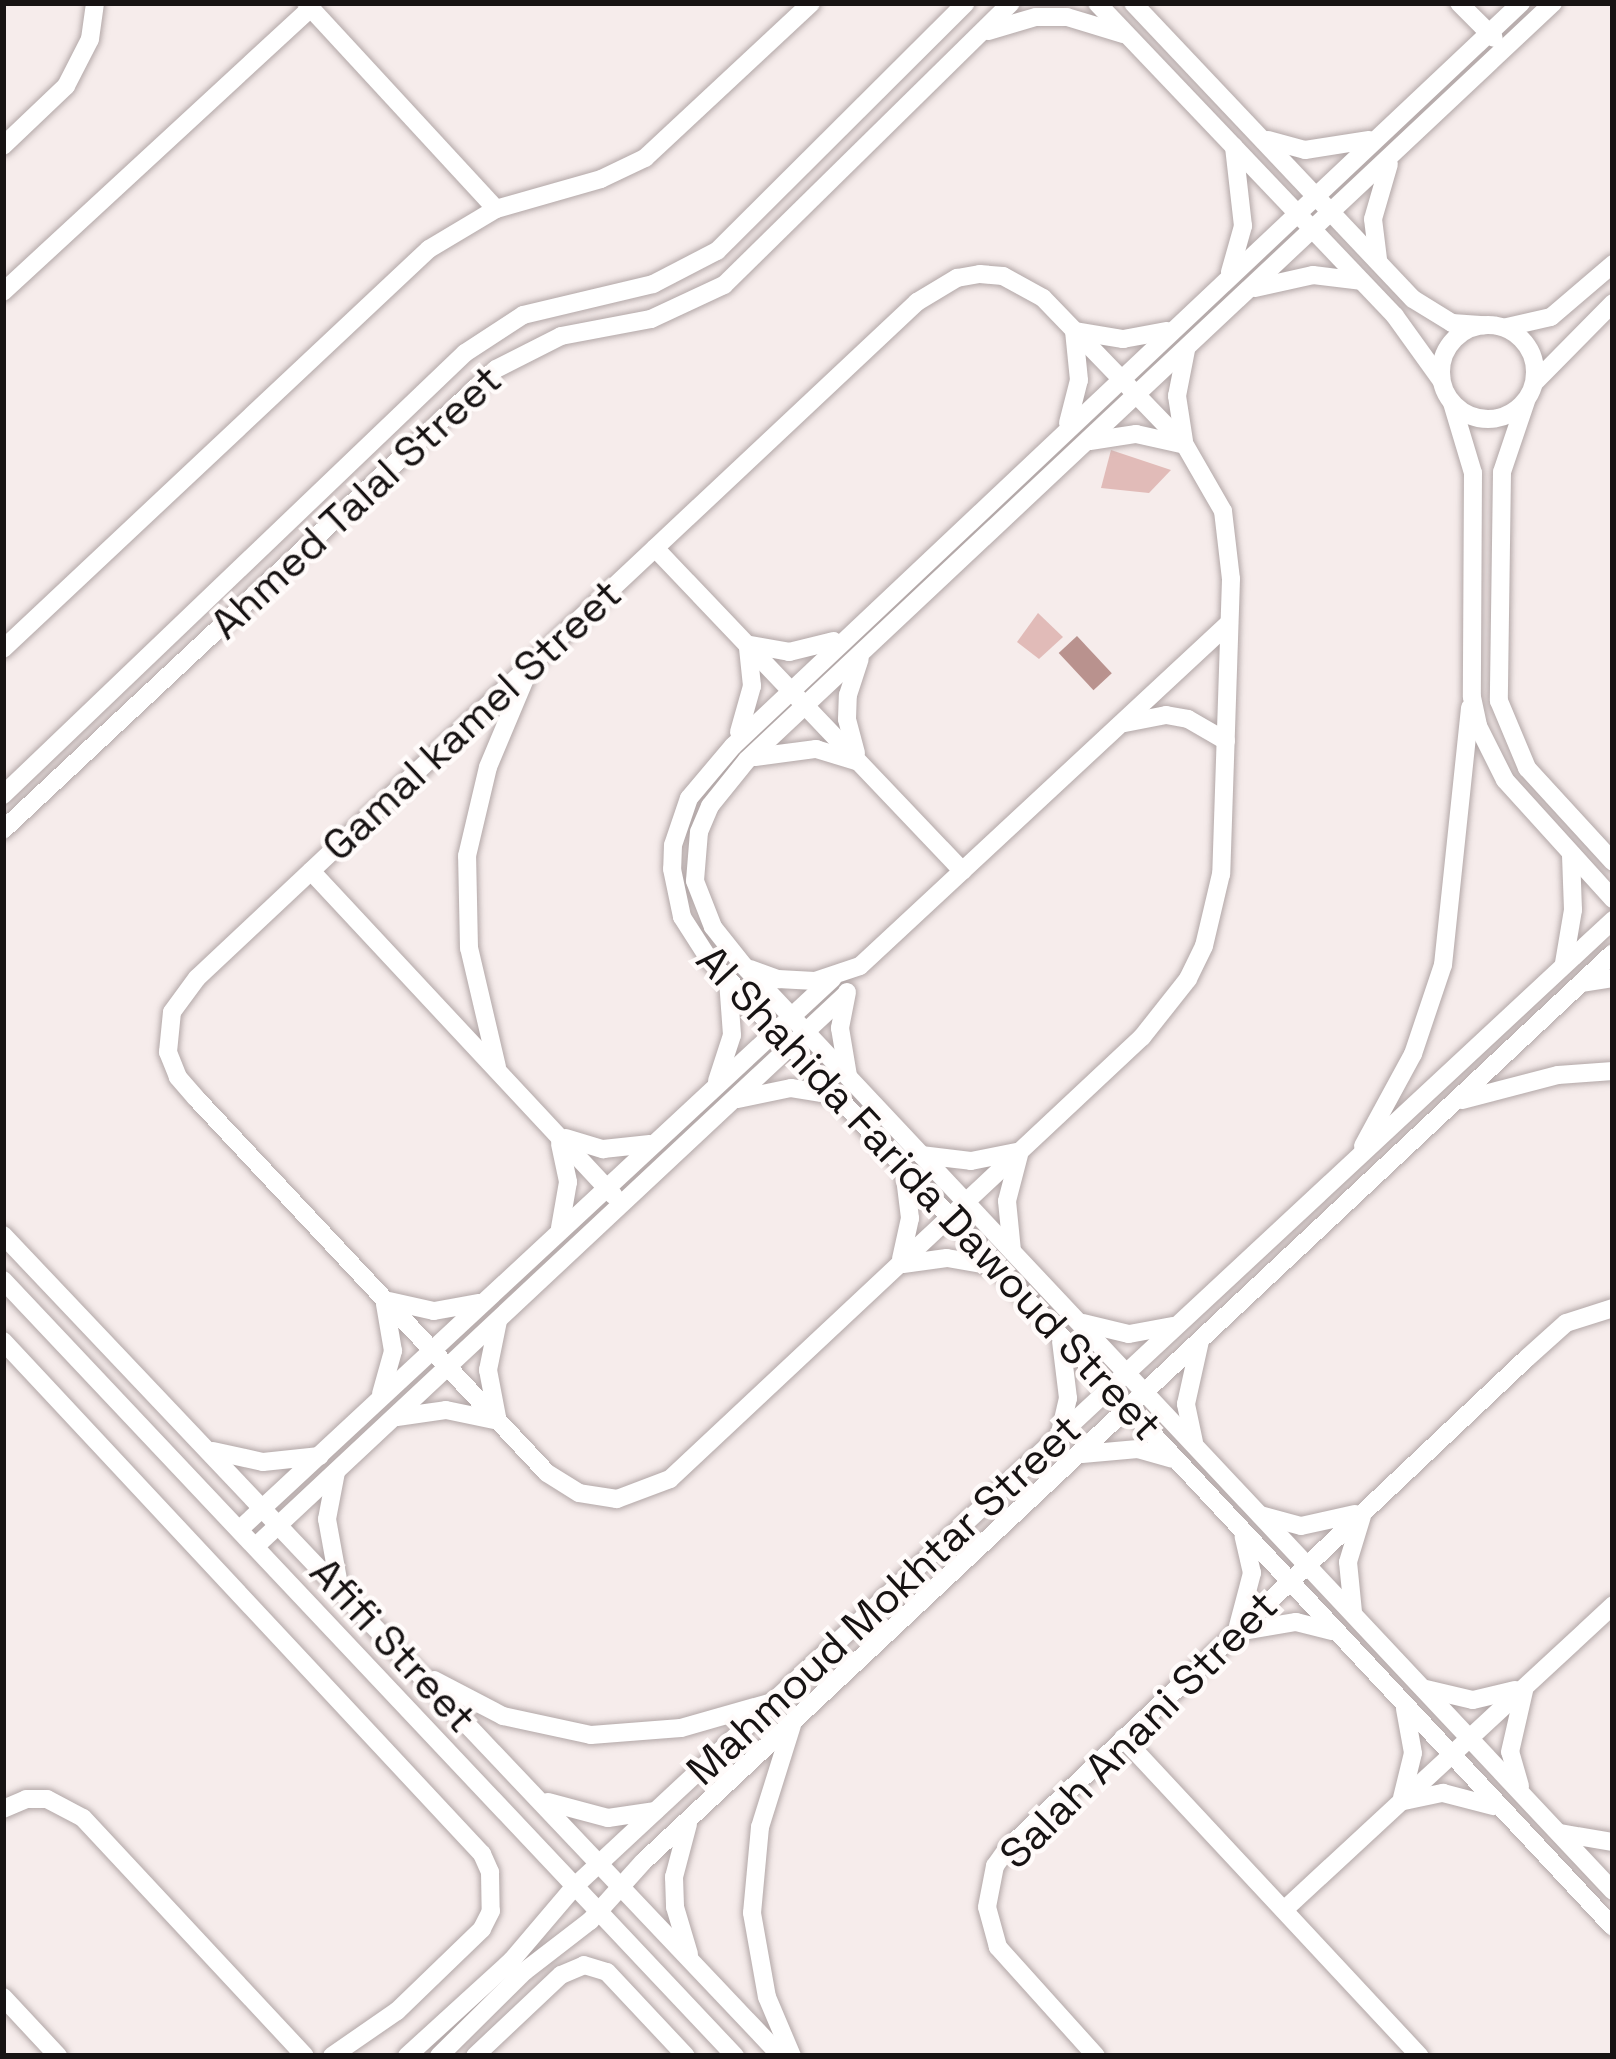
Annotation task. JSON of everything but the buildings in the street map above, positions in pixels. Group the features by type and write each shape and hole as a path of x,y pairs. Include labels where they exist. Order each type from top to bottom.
{"street":[{"path":"3,146 73,75 91,39 95,3"},
{"path":"3,649 429,249 496,209 601,179 645,158 811,3"},
{"name":"Ahmed Talal Street","path":"3,795 492,331 557,305 653,284 717,250 966,3"},
{"name":"Ahmed Talal Street","path":"3,830 466,395 527,349 561,336 677,311 724,285 1011,3"},
{"path":"1097,3 1408,332 1441,380 1470,449 1472,697 1462,742 1448,934 1439,980 1413,1054 1354,1161"},
{"path":"1133,3 1437,318 1494,326 1533,355 1535,382"},
{"path":"1459,3 1504,49"},
{"name":"Al Shahida Farida Dawoud Street","path":"1521,3 790,689 740,753 710,806 694,856 701,905 744,966 1611,1884"},
{"name":"Al Shahida Farida Dawoud Street","path":"1553,3 806,706 740,753 689,798 673,845 672,869 682,917 728,981 1506,1813 1610,1917"},
{"path":"3,292 309,5 496,209"},
{"path":"978,36 1036,17 1067,17 1127,35"},
{"path":"1258,136 1306,151 1356,145 1379,136"},
{"path":"1229,276 1243,226 1234,147"},
{"path":"1379,263 1373,219 1395,152"},
{"path":"1441,380 1441,364 1456,338 1551,317 1613,264"},
{"name":"Gamal kamel Street","path":"980,274 1003,276 1043,298 1074,331 1186,446 1223,511 1230,554 1221,874 1215,910 1196,962 1142,1036 654,1490 617,1499 580,1493 547,1473 178,1077 168,1052 168,1025 178,1000 935,287 980,274"},
{"path":"1246,292 1290,277 1361,281"},
{"path":"1613,303 1535,382 1502,472 1499,701 1527,768 1613,862"},
{"path":"1066,428 1078,380 1074,331 1123,339 1171,330"},
{"path":"1086,442 1136,434 1186,446 1177,396 1188,347"},
{"path":"1452,404 1490,420 1526,401"},
{"path":"292,522 311,541"},
{"path":"655,548 963,871"},
{"path":"744,966 796,982 833,978 860,966 1229,623"},
{"path":"746,644 767,650 810,650 849,632"},
{"path":"746,644 752,686 740,753 816,749 860,764"},
{"path":"860,764 847,719 848,695 864,651"},
{"path":"498,1072 469,948 467,856 488,767 532,663"},
{"path":"1472,697 1484,740 1505,781 1613,898"},
{"path":"1121,724 1143,717 1188,718 1226,741"},
{"path":"1564,964 1573,910 1571,855"},
{"path":"311,871 621,1204"},
{"name":"Mahmoud Mokhtar Street","path":"407,2056 512,1960 575,1886 1613,920"},
{"name":"Mahmoud Mokhtar Street","path":"439,2056 537,1961 599,1912 690,1819 1613,953"},
{"path":"849,1079 840,1028 846,994 860,966"},
{"path":"240,1529 833,978"},
{"path":"1581,983 1613,978"},
{"path":"714,1086 731,1035 728,981"},
{"path":"256,1546 846,994"},
{"path":"1457,1101 1558,1075 1613,1071"},
{"path":"728,1103 769,1090 834,1094"},
{"path":"556,1134 604,1149 654,1143"},
{"path":"556,1134 568,1182 559,1231"},
{"path":"921,1155 971,1161 1021,1151 1007,1201 1012,1252"},
{"path":"904,1170 910,1218 899,1265 947,1258 995,1267"},
{"name":"Afifi Street","path":"3,1235 781,2056"},
{"name":"Afifi Street","path":"3,1280 735,2056"},
{"path":"378,1401 393,1351 384,1299 434,1311 484,1302"},
{"name":"Salah Anani Street","path":"1096,2056 998,1947 987,1907 995,1866 1006,1849 1566,1323 1613,1308"},
{"path":"393,1418 446,1410 498,1422 488,1370 499,1318"},
{"path":"1076,1320 1129,1334 1183,1322"},
{"path":"1058,1438 1069,1398 1060,1336"},
{"path":"1195,1447 1186,1404 1201,1339"},
{"path":"3,1341 482,1854 490,1872 491,1911 482,1929 397,2011 332,2056"},
{"path":"207,1449 263,1462 320,1456"},
{"path":"1077,1455 1138,1449 1177,1461"},
{"path":"336,1472 328,1543 340,1590"},
{"path":"1259,1514 1280,1522 1324,1525 1365,1509"},
{"path":"1354,1616 1348,1562 1365,1509"},
{"path":"1232,1635 1244,1616 1252,1573 1242,1531"},
{"path":"1284,1910 1613,1605"},
{"path":"1232,1635 1274,1622 1337,1633"},
{"path":"418,1672 503,1716 591,1735 681,1728 779,1699"},
{"path":"1421,1688 1473,1700 1525,1686"},
{"path":"1524,1797 1510,1752 1525,1686"},
{"path":"1400,1803 1413,1753 1403,1703"},
{"path":"792,1723 760,1827 752,1912 767,1997 792,2056"},
{"path":"1123,1738 1420,2056"},
{"path":"1400,1803 1443,1793 1466,1795 1506,1813"},
{"path":"534,1794 582,1815 634,1816 659,1809"},
{"path":"3,1809 26,1799 47,1799 83,1818 305,2056"},
{"path":"690,1819 677,1862 675,1907 693,1964"},
{"path":"1557,1832 1613,1842"},
{"path":"1588,1900 1611,1884"},
{"path":"475,2056 561,1975 584,1964 608,1972 686,2056"},
{"path":"3,1997 58,2056"}],"shaded area":[{"path":"1111,450 1171,470 1149,493 1101,488"},
{"path":"1038,613 1063,637 1039,659 1017,642"},
{"path":"1077,636 1112,673 1093,690 1059,653"}]}
